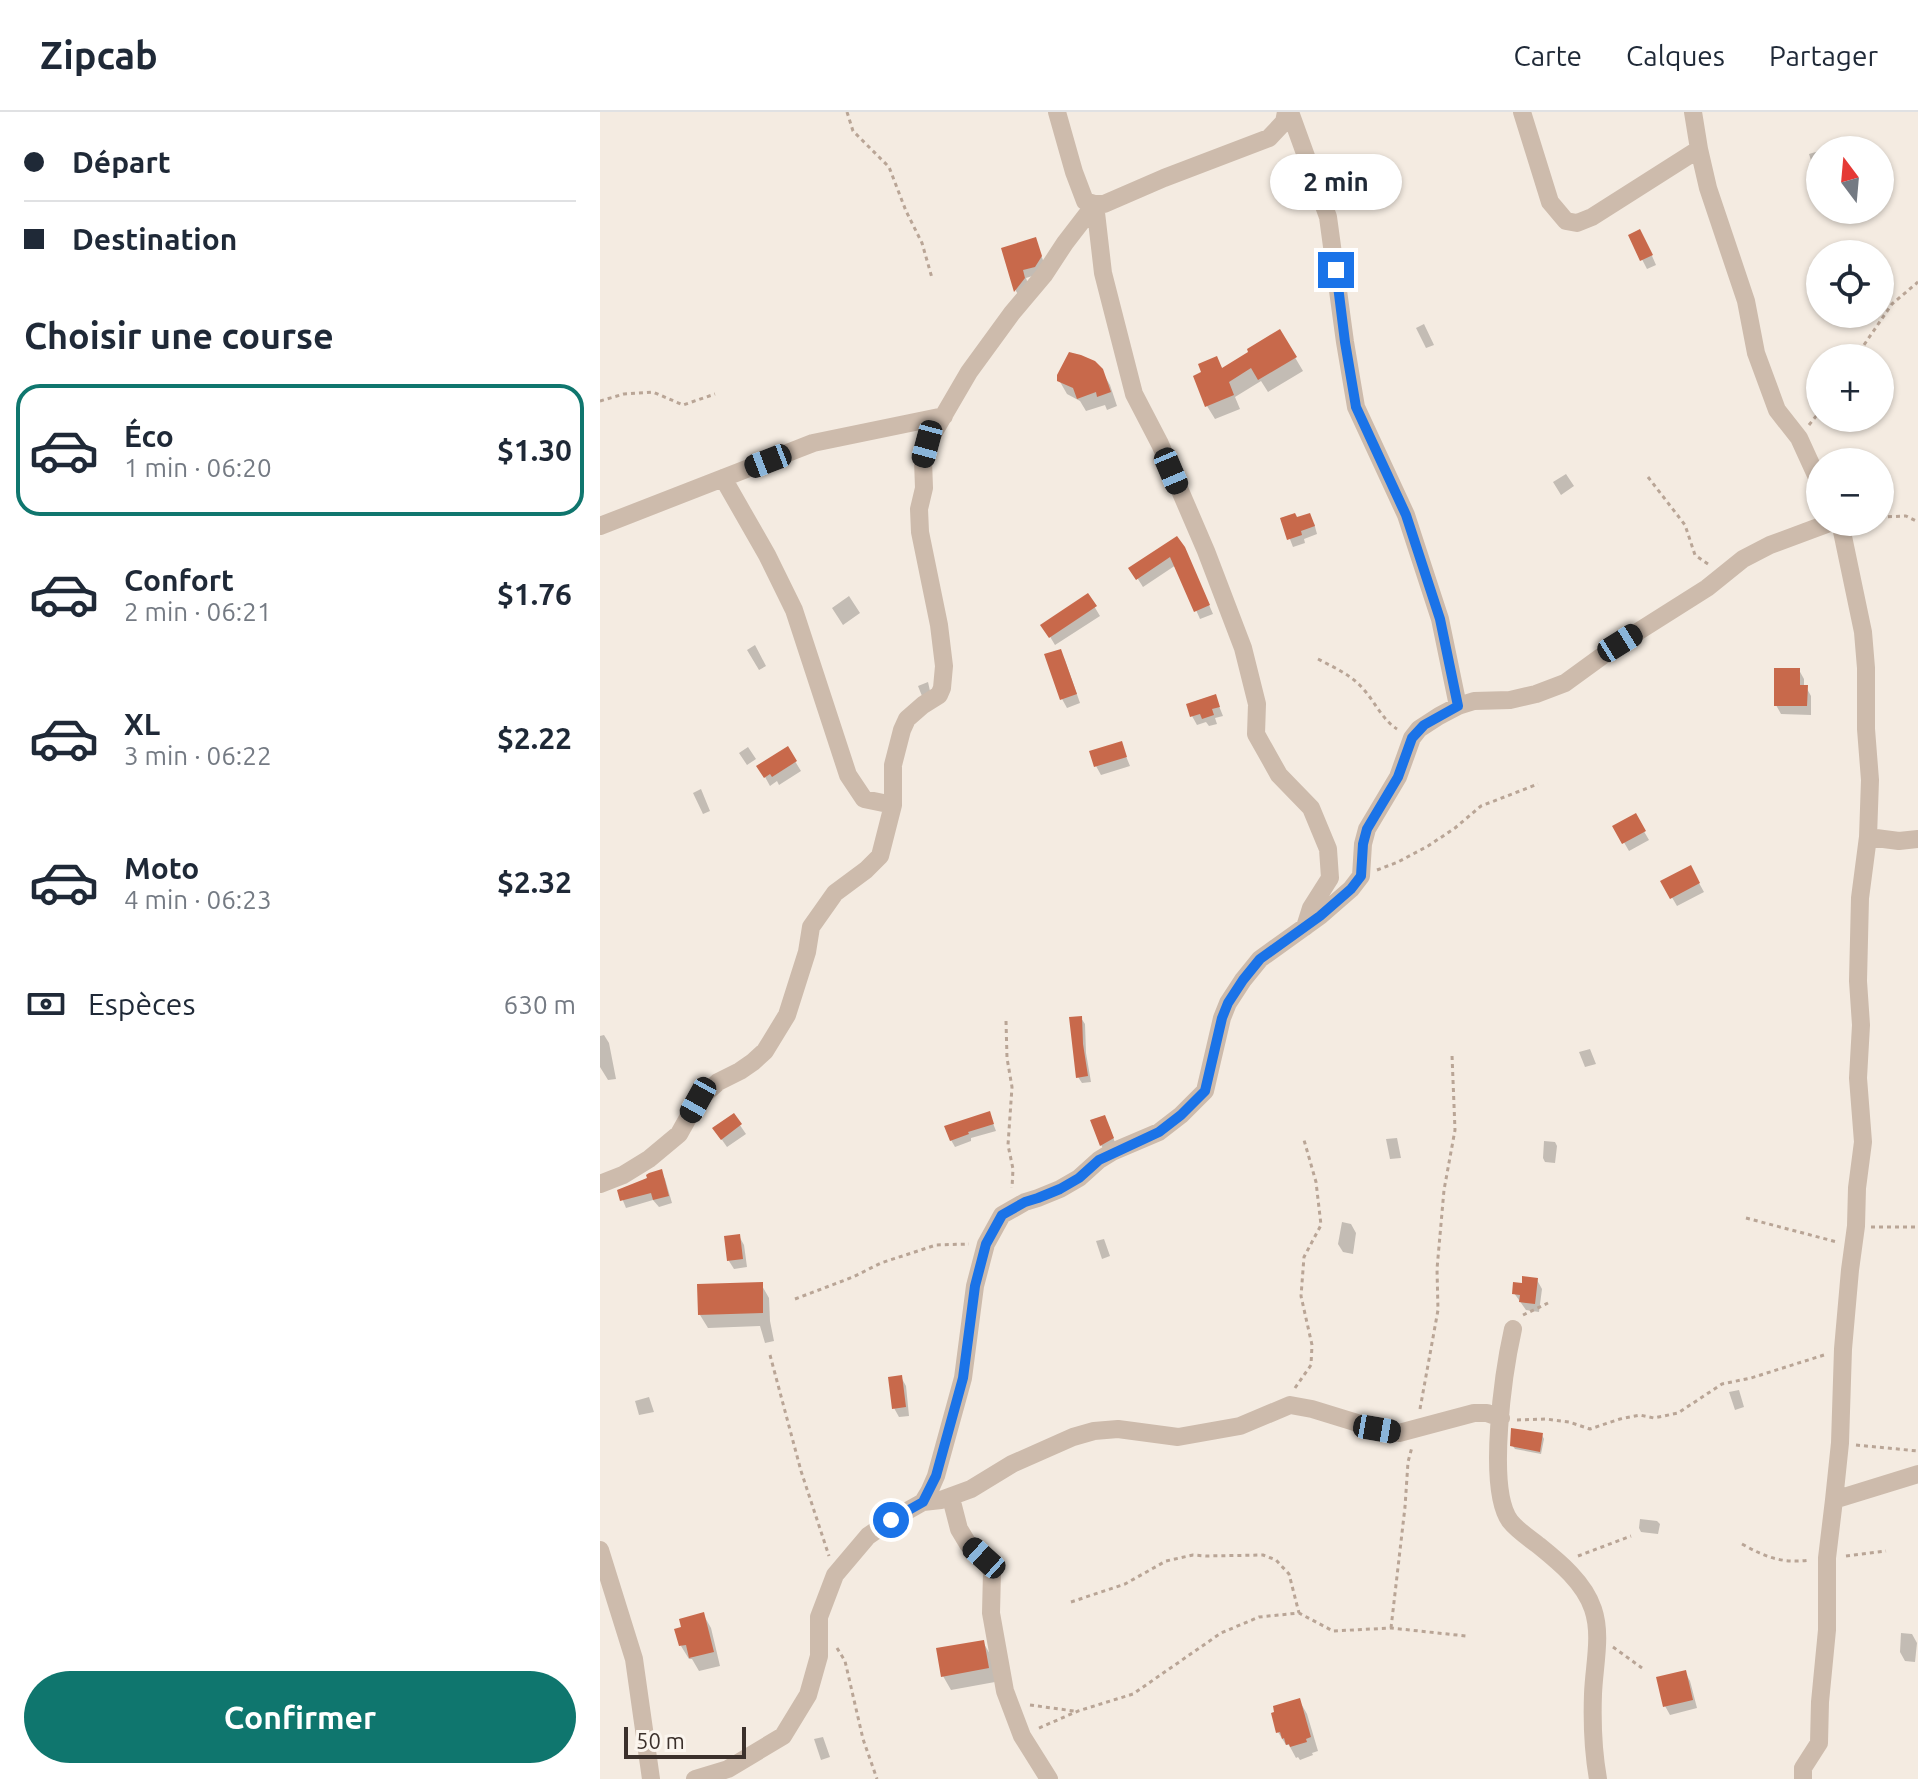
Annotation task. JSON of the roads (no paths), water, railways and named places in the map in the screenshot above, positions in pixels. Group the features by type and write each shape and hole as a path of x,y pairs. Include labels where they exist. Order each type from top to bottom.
{"street":[{"path":"1057,112 1085,201 1095,204 1104,204 1269,138 1284,122 1288,112"},
{"path":"1288,112 1328,217 1356,407 1406,515 1440,619 1458,706"},
{"path":"1522,112 1550,202 1566,221 1577,223 1592,217 1699,149"},
{"path":"1693,112 1708,188 1746,301 1756,353 1777,410 1799,438 1806,453"},
{"path":"600,1184 623,1175 649,1159 679,1134 698,1100 718,1082 740,1071 765,1051 787,1015 807,952 811,927 835,893 880,856 893,805 893,765 902,730 907,719 935,699 942,688 944,666 939,625 920,532 919,509 927,444 969,372 1095,204"},
{"path":"1095,204 1103,273 1134,394 1166,458 1206,551 1243,648 1257,704 1256,734 1279,775 1311,808 1328,849 1330,878 1311,908 1305,927"},
{"path":"600,526 813,443 944,416"},
{"path":"723,478 794,610 848,775 864,799 893,805"},
{"path":"923,1502 936,1476 963,1378 975,1286 986,1244 1002,1215 1060,1189 1079,1178 1099,1160 1159,1132 1205,1091 1222,1018 1243,980 1260,959 1305,927 1351,889 1361,876 1367,829 1398,777 1412,738 1424,725 1458,706 1474,701 1510,700 1565,683 1620,643 1707,588 1743,559 1806,532"},
{"path":"1803,1779 1803,1768 1819,1743 1827,1630 1827,1558 1840,1443 1843,1349 1863,1142 1858,1078 1861,1025 1858,1002 1860,898 1868,837 1870,780 1866,668 1859,610 1843,536"},
{"path":"1868,837 1899,841 1918,839"},
{"path":"1513,1329 1501,1398 1499,1484 1504,1510 1511,1522 1585,1590 1594,1610 1597,1632 1593,1713 1598,1779"},
{"path":"695,1779 728,1769 783,1736 808,1695 819,1656 819,1617 835,1575 868,1536 923,1502 951,1498 1012,1464 1094,1431 1118,1429 1178,1437 1240,1426 1290,1405 1399,1433 1474,1413 1501,1418"},
{"path":"1834,1500 1918,1474"},
{"path":"951,1498 959,1529 992,1572 991,1613 1005,1691 1022,1736 1049,1779"},
{"path":"600,1550 634,1659 651,1779"}]}
